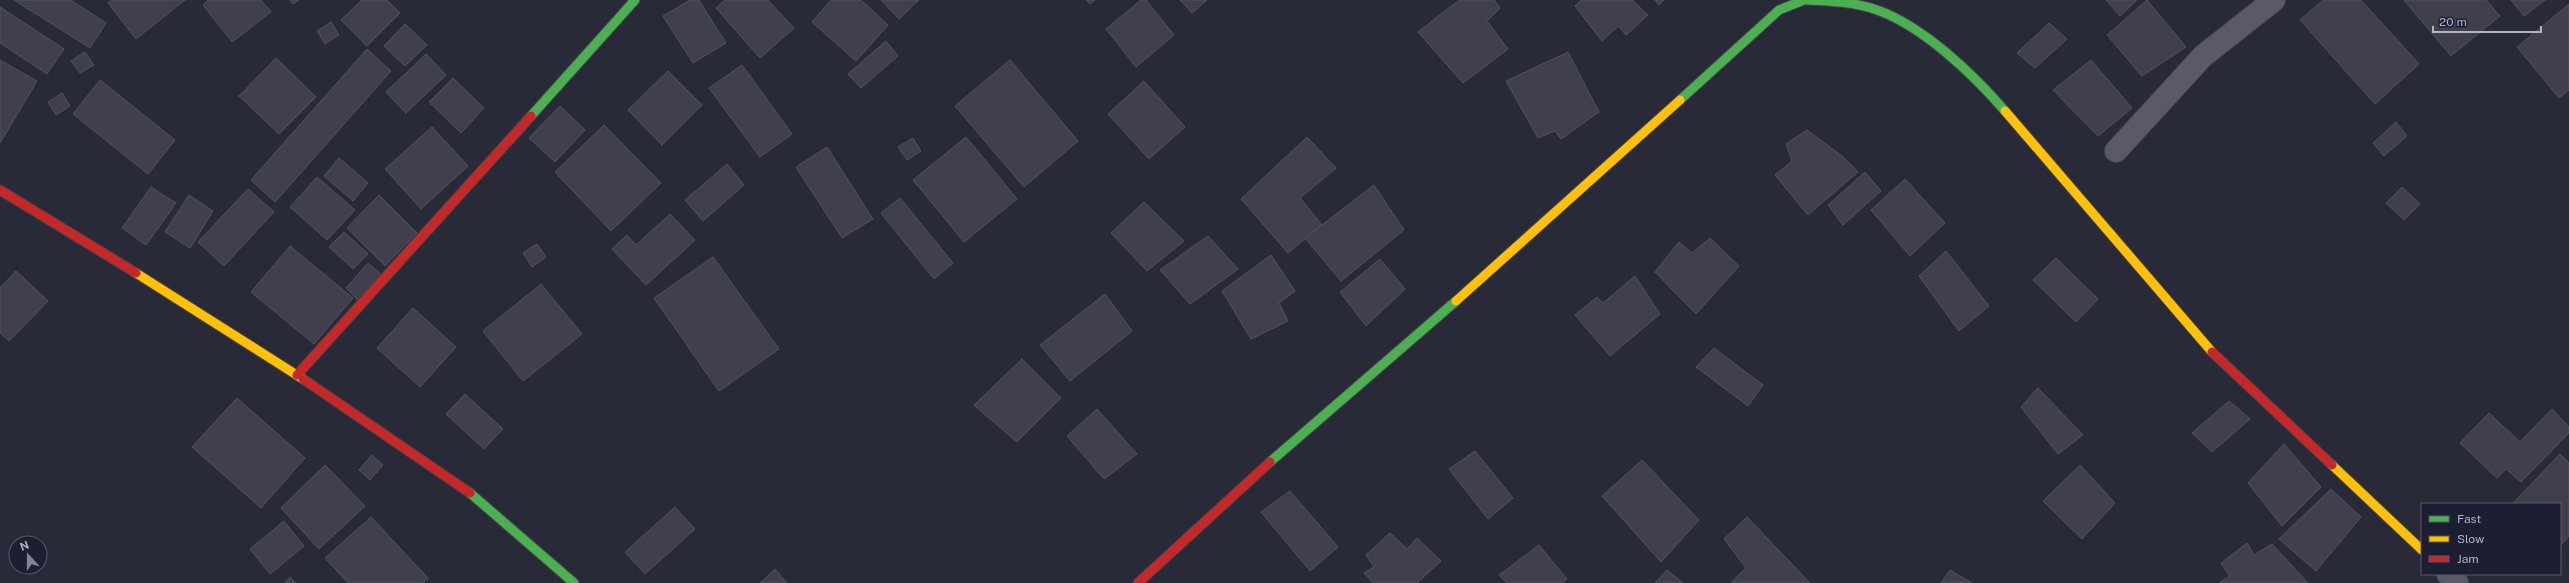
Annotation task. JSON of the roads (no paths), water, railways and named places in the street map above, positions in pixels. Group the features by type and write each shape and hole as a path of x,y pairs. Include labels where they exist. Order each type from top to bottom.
{"street":[{"path":"297,375 635,0"},
{"path":"1138,583 1284,449 1516,249 1779,10 1805,0 1840,2 1876,10 1929,38 1981,84 2220,361 2421,549"},
{"path":"2116,151 2203,56 2274,0"},
{"path":"0,190 79,237 297,375 469,493 574,583"},
{"path":"2449,575 2457,583"}]}
